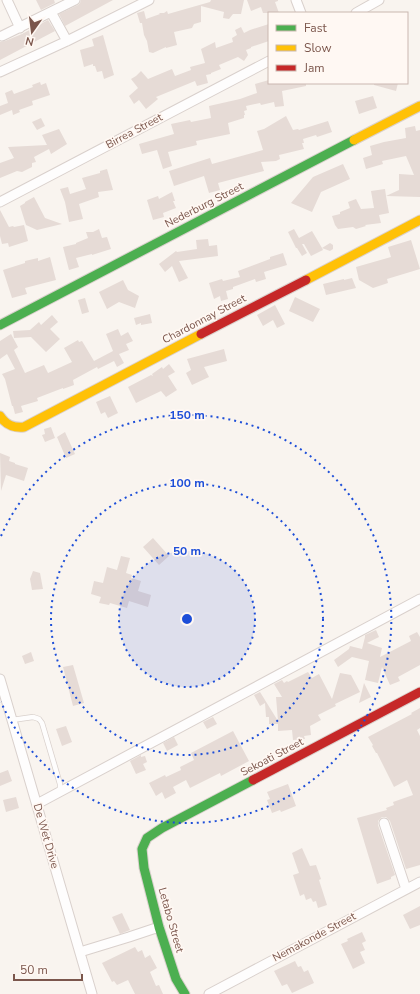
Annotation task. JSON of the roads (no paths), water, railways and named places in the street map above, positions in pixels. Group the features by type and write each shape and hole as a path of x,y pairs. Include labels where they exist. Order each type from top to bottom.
{"street":[{"path":"7,0 20,28"},
{"path":"2,36 51,12 66,2 76,0"},
{"path":"0,72 67,42 149,0"},
{"path":"296,0 301,12"},
{"path":"358,12 379,0"},
{"path":"51,12 67,42"},
{"name":"Birrea Street","path":"0,202 268,61"},
{"name":"Nederburg Street","path":"0,325 420,106"},
{"name":"Chardonnay Street","path":"0,416 6,424 12,427 24,427 420,220"},
{"path":"37,804 420,599"},
{"name":"De Wet Drive","path":"0,679 92,994"},
{"name":"Sekoati Street","path":"142,849 147,838 162,828 420,692"},
{"path":"384,823 406,889"},
{"name":"Letabo Street","path":"142,849 144,868 159,927 180,987 185,994"},
{"name":"Nemakonde Street","path":"209,994 420,882"},
{"path":"80,952 159,927"}],"lane":[{"path":"12,720 33,717 39,719 42,723 60,784 58,793"}]}
